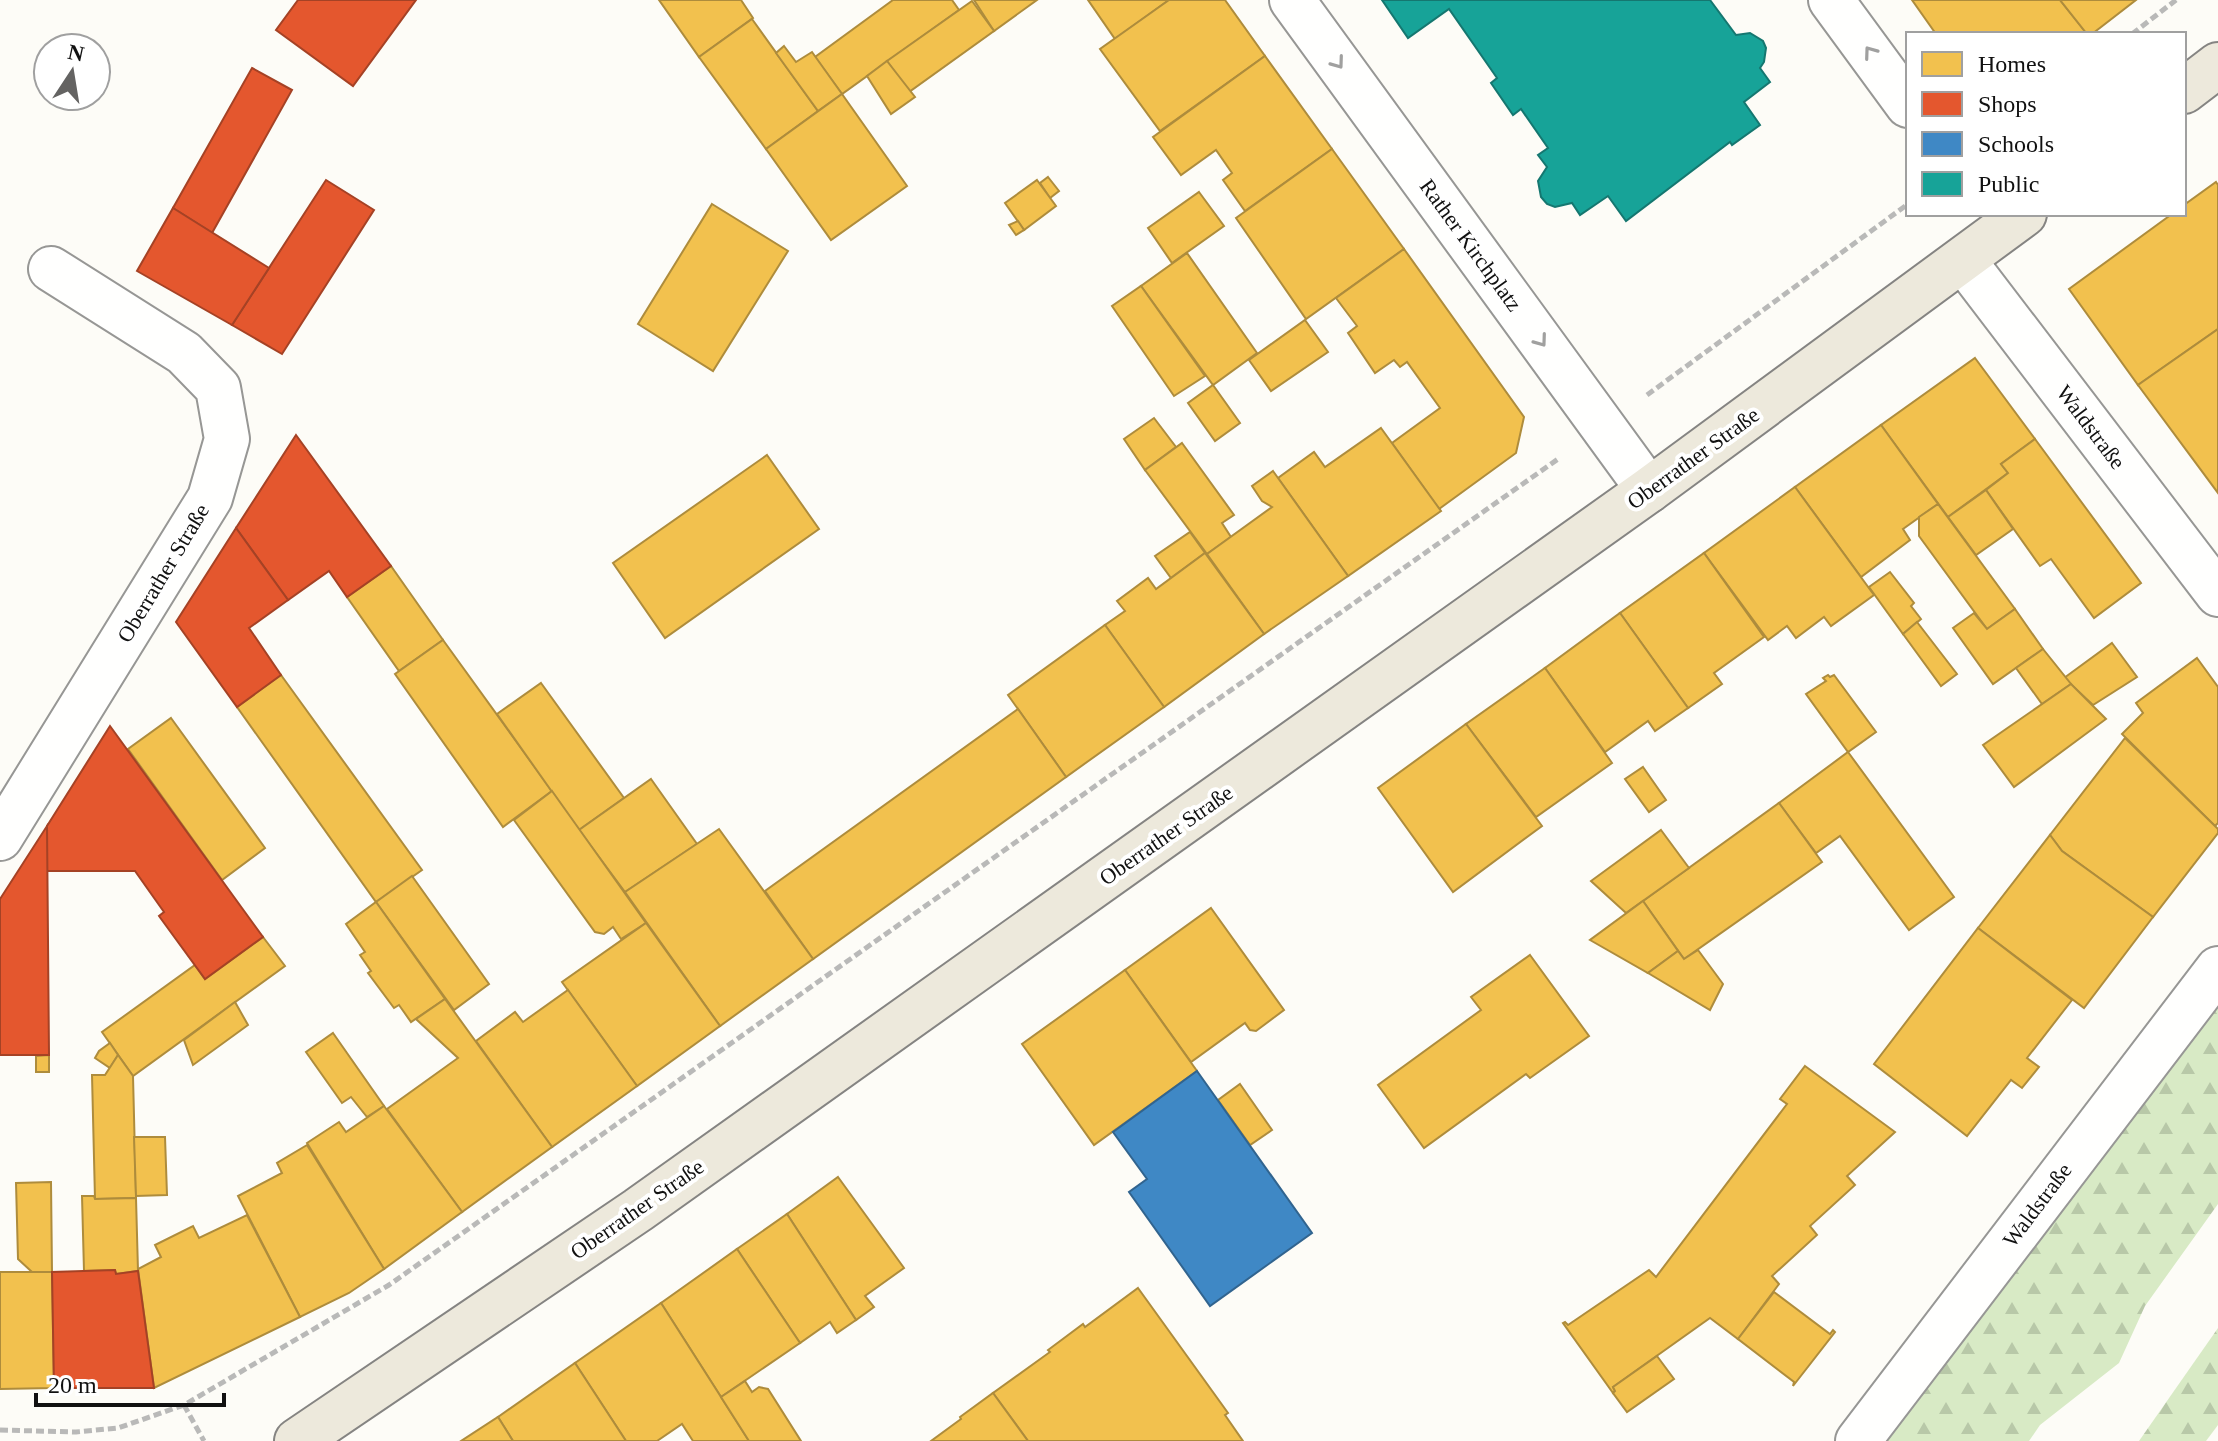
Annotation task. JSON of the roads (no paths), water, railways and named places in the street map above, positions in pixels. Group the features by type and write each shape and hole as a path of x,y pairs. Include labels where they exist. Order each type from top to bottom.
{"main road":[{"path":"2186,89 2218,65"},
{"name":"Oberrather Straße","path":"297,1441 638,1210 1649,490 1963,260 2003,220"}],"street":[{"name":"Rather Kirchplatz","path":"1292,0 1649,490"},
{"path":"1831,0 1906,102"},
{"name":"Waldstraße","path":"1963,260 2218,594"},
{"name":"Oberrather Straße","path":"0,838 210,498 227,439 218,388 184,353 51,269"},
{"name":"Waldstraße","path":"1858,1441 2218,969"}]}
